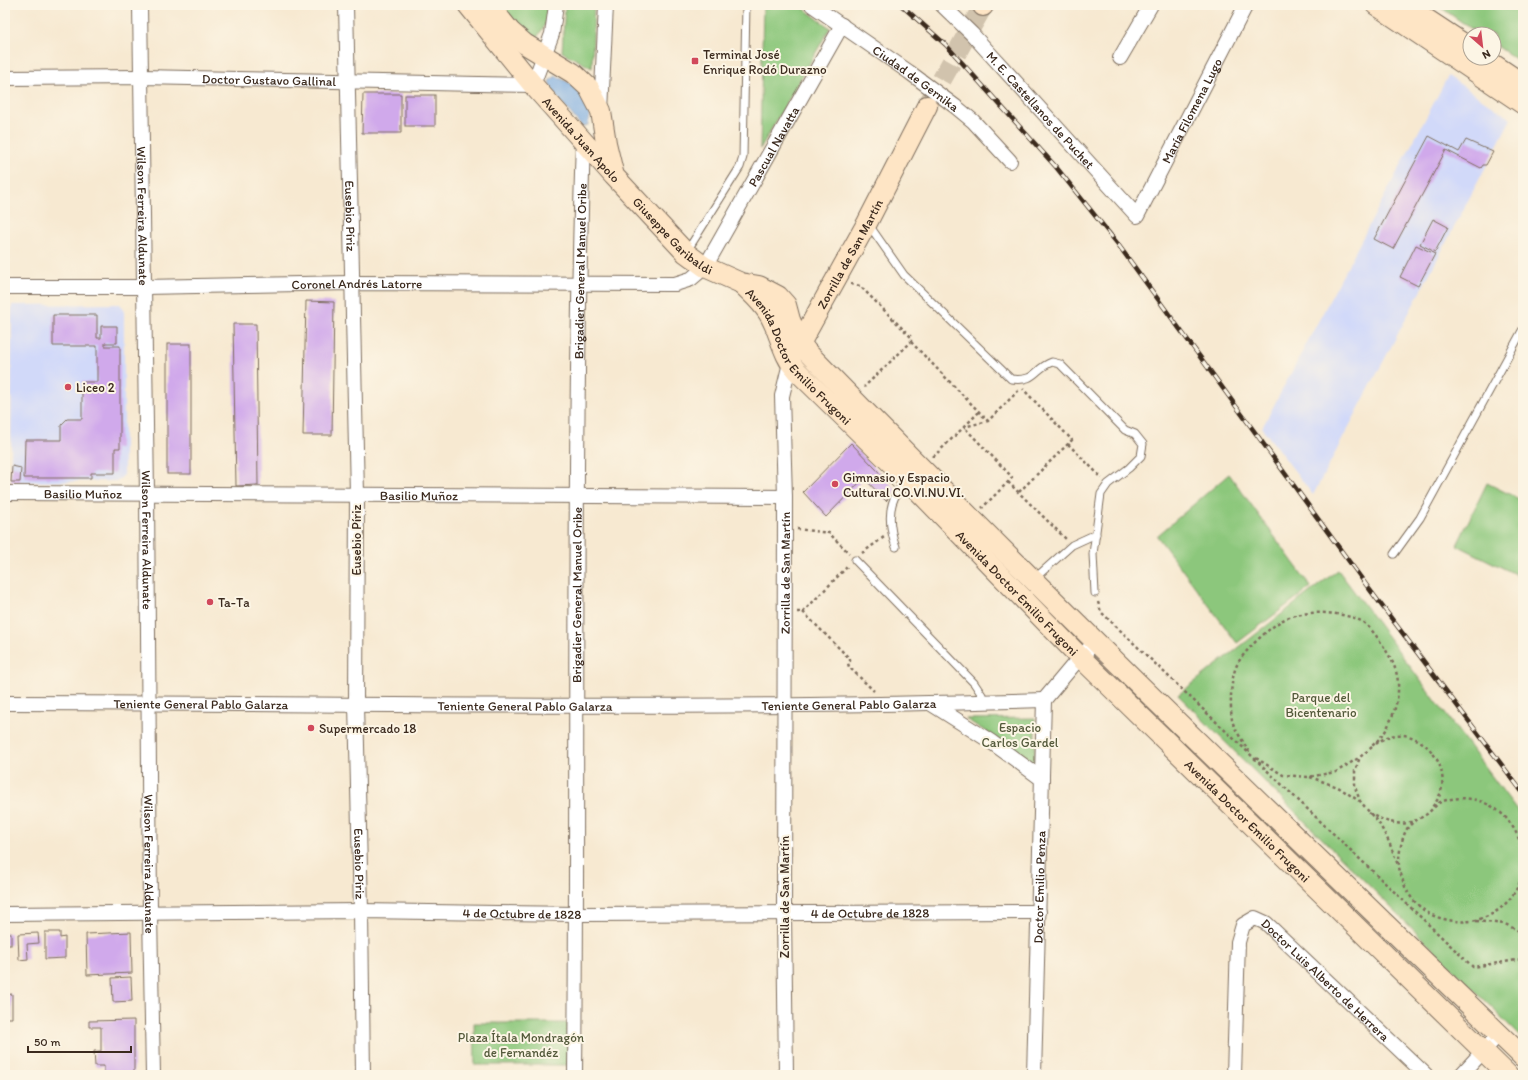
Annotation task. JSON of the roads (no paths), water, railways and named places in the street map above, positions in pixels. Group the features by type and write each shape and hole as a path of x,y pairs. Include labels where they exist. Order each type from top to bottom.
{"street":[{"name":"Wilson Ferreira Aldunate","path":"140,5 153,1075"},
{"name":"Eusebio Píriz","path":"346,5 351,283 357,494 356,704 363,1075"},
{"name":"Avenida Juan Apolo","path":"468,5 533,85 614,176"},
{"name":"Avenida Juan Apolo","path":"489,5 510,31 525,44 573,73 589,88 603,120 614,176"},
{"path":"533,85 552,34 556,5"},
{"path":"582,140 590,137 603,120 606,5"},
{"name":"Ciudad de Gernika","path":"812,5 909,72 967,116 1010,161"},
{"name":"M. E. Castellanos de Puchet","path":"942,5 972,34 1137,216"},
{"path":"1120,58 1151,5"},
{"name":"María Filomena Lugo","path":"1137,216 1246,5"},
{"path":"1376,5 1523,104"},
{"path":"1405,5 1462,43"},
{"name":"Pascual Navatta","path":"705,267 842,25"},
{"path":"1496,66 1523,84"},
{"name":"Doctor Gustavo Gallinal","path":"5,78 142,77 533,85"},
{"name":"Zorrilla de San Martín","path":"786,1075 784,912 784,497 782,396 784,380 800,342 838,277 927,106"},
{"name":"Brigadier General Manuel Oribe","path":"576,1075 578,283 582,140"},
{"name":"Giuseppe Garibaldi","path":"614,176 686,253 705,267 741,283"},
{"name":"Coronel Andrés Latorre","path":"5,287 144,287 351,283 675,284 691,279 705,267"},
{"name":"Avenida Doctor Emilio Frugoni","path":"741,283 759,286 778,296 786,305 790,320 800,342 807,352 852,399 915,475 1080,657 1508,1075"},
{"name":"Avenida Doctor Emilio Frugoni","path":"741,283 760,301 770,315 790,363 915,475 972,518 1096,642 1523,1057"},
{"path":"787,310 797,313 808,312 824,301"},
{"name":"Basilio Muñoz","path":"5,493 784,497"},
{"path":"1044,700 1080,657 1096,642"},
{"name":"Teniente General Pablo Galarza","path":"5,703 576,706 887,704 1044,700"},
{"name":"Doctor Emilio Penza","path":"1034,1075 1044,700"},
{"path":"930,703 990,741 1042,779"},
{"name":"4 de Octubre de 1828","path":"5,914 361,911 577,914 1039,912"},
{"name":"Doctor Luis Alberto de Herrera","path":"1234,1075 1238,942 1243,925 1255,918 1266,923 1426,1075"},
{"path":"1461,1075 1499,1034"}],"lane":[{"path":"686,253 740,168 743,157 746,5"},
{"path":"867,223 904,276 1011,379 1021,380 1032,377 1044,365 1052,362 1060,364 1125,430 1135,434 1143,444 1141,456 1129,468 1108,484 1101,494 1093,554 1095,593"},
{"path":"1394,554 1420,518 1523,329"},
{"path":"896,547 891,533 890,512 897,493 915,475"},
{"path":"1034,579 1072,545 1096,534"},
{"path":"855,560 974,683 984,702"}],"water":[{"path":"556,76 576,86 591,110 588,125 582,127 551,90 549,81"}],"tunnel":[{"path":"927,106 983,6"}],"railway":[{"path":"901,5 946,45 1056,167 1117,243 1367,586 1523,793"}],"place":[{"name":"Terminal José Enrique Rodó Durazno","path":"695,61"},
{"name":"Liceo 2","path":"68,387"},
{"name":"Gimnasio y Espacio Cultural CO.VI.NU.VI.","path":"835,484"},
{"name":"Ta-Ta","path":"210,602"},
{"name":"Supermercado 18","path":"311,728"}],"park label":[{"name":"Parque del Bicentenario","path":"1321,704"},
{"name":"Espacio Carlos Gardel","path":"1020,734"},
{"name":"Plaza Ítala Mondragón de Fernandéz","path":"521,1044"}]}
